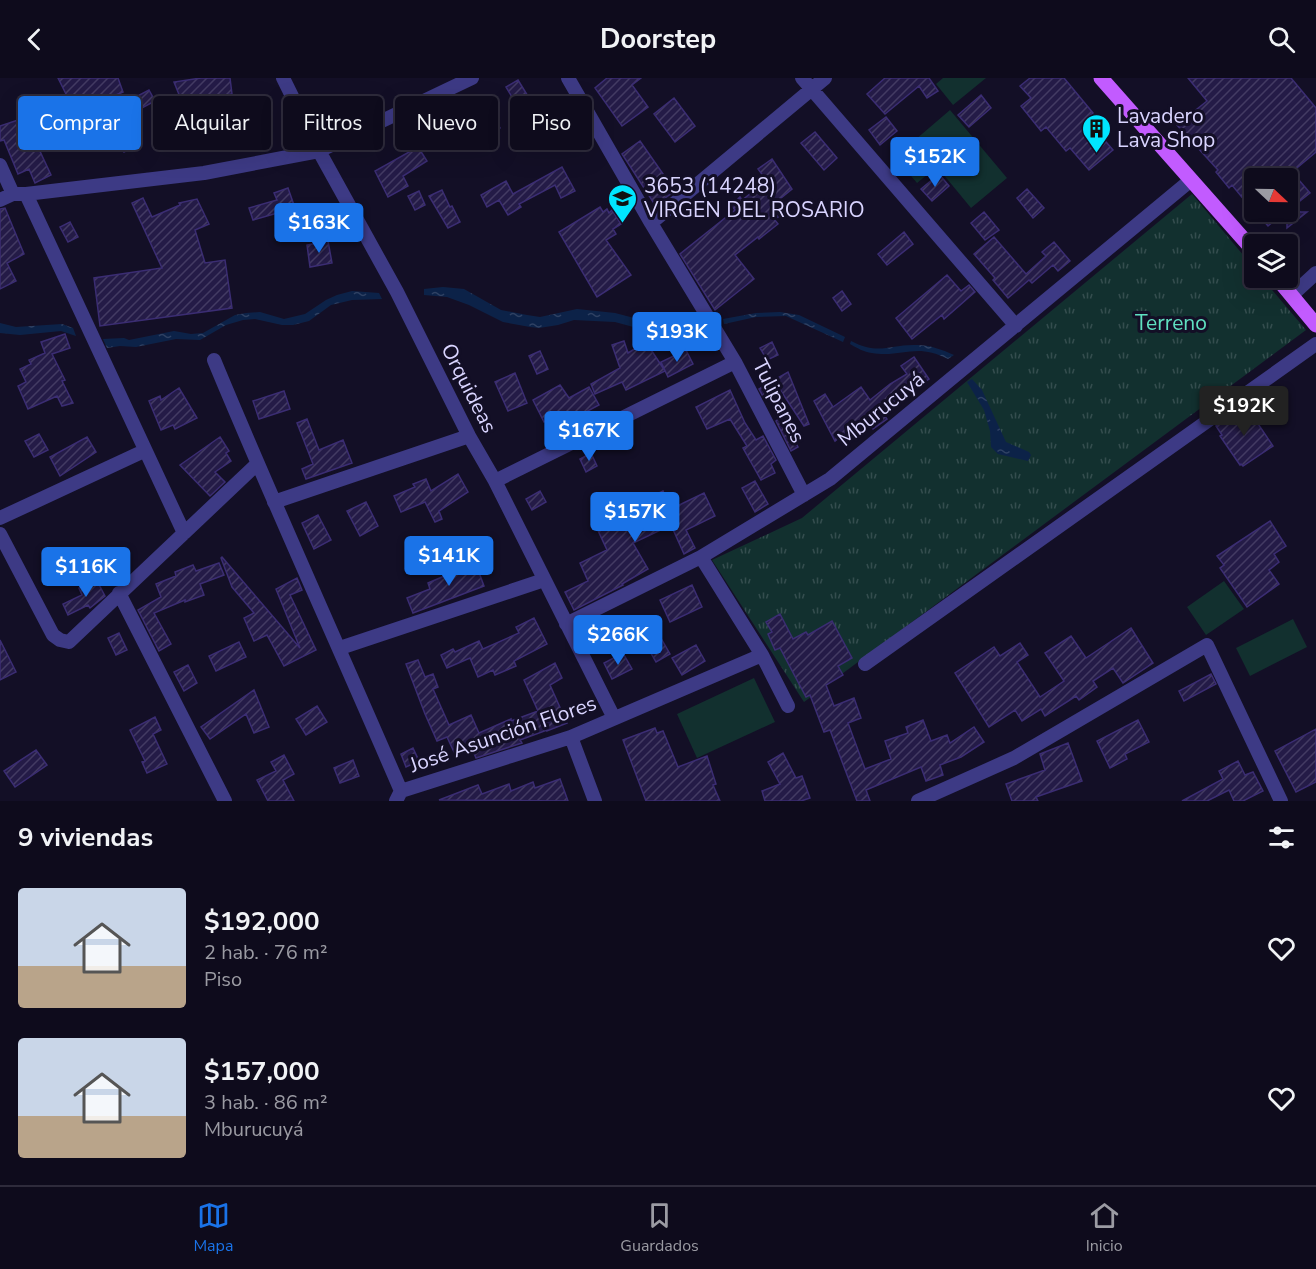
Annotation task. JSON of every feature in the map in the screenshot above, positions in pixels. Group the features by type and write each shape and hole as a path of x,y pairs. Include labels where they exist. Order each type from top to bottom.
{"main road":[{"path":"1101,78 1244,240"},
{"path":"1286,288 1316,325"}],"street":[{"name":"Orquideas","path":"284,78 320,151 397,292 469,436 495,481 614,718"},
{"path":"13,196 204,173 320,151 472,78"},
{"name":"Tulipanes","path":"568,78 651,223 735,362 804,495"},
{"path":"802,78 1016,326"},
{"path":"651,223 825,78"},
{"path":"0,165 13,196 184,533"},
{"name":"Mburucuyá","path":"566,624 701,557 830,479 1191,180"},
{"path":"1292,295 1316,273"},
{"path":"865,664 1316,344"},
{"path":"214,360 257,464 340,648 398,796"},
{"path":"495,481 735,362"},
{"path":"274,502 469,436"},
{"path":"0,518 144,452"},
{"path":"0,534 52,635 69,642 257,464"},
{"path":"701,557 762,655 788,706"},
{"path":"340,648 544,580"},
{"path":"119,593 225,801"},
{"path":"918,801 1014,758 1207,645 1281,801"},
{"name":"José Asunción Flores","path":"398,796 571,737 762,655"},
{"path":"571,737 595,801"}],"green space":[{"path":"943,78 986,78 953,105 936,84"},
{"path":"950,110 1007,178 971,208 915,140"},
{"path":"909,142 933,170 917,183 894,156"},
{"name":"Terreno","path":"1192,194 1244,256 1244,288 1270,288 1306,330 804,702 712,560 802,518"},
{"path":"1224,581 1244,609 1206,635 1187,607"},
{"path":"1293,619 1307,647 1250,676 1236,648"},
{"path":"754,678 775,722 697,758 677,714"}],"water":[{"path":"443,287 464,289 501,310 527,315 540,317 577,309 615,313 653,323 697,322 699,327 652,332 615,322 574,320 558,325 530,327 503,322 447,297 424,295 424,289"},
{"path":"352,291 379,293 382,299 352,300 331,305 309,321 293,325 255,319 243,320 226,325 200,340 176,339 136,347 107,348 103,339 124,338 129,340 174,331 191,334 203,333 235,315 246,313 260,312 284,319 305,314 326,300"},
{"path":"780,312 799,315 845,337 843,342 786,316 756,317 724,324 723,319 756,313"},
{"path":"0,323 16,327 62,324 73,328 76,336 61,331 20,335 0,333"},
{"path":"851,341 877,349 907,345 927,346 954,355 948,359 937,354 918,351 892,354 872,353 850,344"},
{"path":"972,379 982,390 1006,442 1029,452 1031,455 1028,461 998,454 991,447 990,431 984,410 967,382"}],"building":[{"path":"58,78 118,78 123,92 113,96 67,96"},
{"path":"201,78 230,78 232,94 180,96 174,82"},
{"path":"607,78 641,78 632,85 648,107 622,126 595,88"},
{"path":"885,78 929,78 938,91 927,98 919,86 885,114 867,94"},
{"path":"1030,78 1064,78 1093,113 1086,119 1113,150 1089,170 1070,148 1066,151 1046,127 1041,131 1021,106 1031,98 1020,86"},
{"path":"1188,78 1291,78 1316,108 1316,152 1297,168 1244,168 1244,200 1232,185 1229,188 1216,172 1218,170 1177,125 1207,101"},
{"path":"518,80 528,96 511,96 506,87"},
{"path":"149,90 153,102 141,108 141,96 137,96"},
{"path":"981,95 991,108 969,127 958,115"},
{"path":"674,98 695,126 675,142 654,114"},
{"path":"886,117 897,131 880,145 869,130"},
{"path":"18,120 18,150 39,150 51,175 35,183 29,169 18,174 4,140 0,141 0,126"},
{"path":"815,132 837,158 824,170 801,143"},
{"path":"640,141 675,191 655,205 622,154"},
{"path":"413,150 420,150 427,161 403,176 408,186 388,197 375,171"},
{"path":"772,159 792,189 770,207 778,217 774,219 778,224 735,255 754,279 715,310 680,254 735,210 731,205 740,197 742,200 767,181 758,169"},
{"path":"562,167 575,191 561,198 555,185 519,204 521,207 508,215 499,200 487,207 481,195 506,181 513,194"},
{"path":"939,174 949,186 932,201 921,189"},
{"path":"1298,179 1310,193 1298,203"},
{"path":"288,188 295,208 253,220 249,208 277,200 274,193"},
{"path":"1027,189 1044,208 1033,218 1017,198"},
{"path":"442,190 460,222 448,228 429,196"},
{"path":"419,191 425,205 415,210 408,196"},
{"path":"143,198 152,217 180,205 179,203 197,199 209,224 195,230 205,263 225,260 232,308 100,326 94,278 162,268 132,203"},
{"path":"600,207 603,212 607,209 609,213 612,210 621,224 613,229 616,234 606,240 631,275 597,297 559,232"},
{"path":"5,208 24,254 7,263 16,281 0,289 0,209"},
{"path":"1298,209 1300,212 1307,212 1298,219"},
{"path":"984,212 999,230 985,240 971,223"},
{"path":"70,222 78,237 68,242 60,227"},
{"path":"904,232 913,244 887,265 878,254"},
{"path":"994,237 1026,274 1046,256 1042,252 1054,242 1070,261 1058,271 1053,265 1032,283 1029,280 1008,298 993,280 995,278 974,254"},
{"path":"328,241 332,263 310,267 307,245"},
{"path":"947,275 961,291 969,285 975,292 944,319 942,315 912,339 896,318"},
{"path":"842,291 851,304 842,311 833,298"},
{"path":"65,334 70,348 52,354 73,403 62,406 57,396 28,409 18,386 26,382 20,369 31,364 29,360 45,353 41,342"},
{"path":"624,341 628,353 646,342 665,371 626,390 622,382 595,394 591,384 620,368 612,345"},
{"path":"772,342 778,355 767,360 760,348"},
{"path":"686,350 693,364 668,377 661,362"},
{"path":"540,351 548,369 537,374 529,356"},
{"path":"914,357 929,379 881,411 887,419 873,429 864,418 835,441 814,401 825,394 833,407 861,387 870,400 907,374 901,366"},
{"path":"788,372 809,424 804,426 781,391 765,400 759,389"},
{"path":"515,373 527,403 508,411 495,382"},
{"path":"560,385 569,398 589,387 599,405 554,429 549,419 544,422 533,400"},
{"path":"179,388 197,418 175,429 173,425 161,430 149,401 160,396 161,400"},
{"path":"730,390 745,423 756,440 763,436 776,460 771,464 775,473 761,480 743,448 747,446 730,419 707,429 696,407"},
{"path":"284,391 290,409 259,419 253,401"},
{"path":"1246,406 1273,446 1243,466 1220,436 1222,435 1216,426"},
{"path":"783,416 798,447 791,451 776,421"},
{"path":"307,419 319,450 343,440 352,463 306,479 302,469 313,464 297,423"},
{"path":"39,434 48,450 34,457 25,441"},
{"path":"87,437 96,452 60,476 50,457"},
{"path":"220,437 229,451 226,453 231,461 215,472 225,482 210,496 180,465"},
{"path":"591,453 597,466 586,472 580,459"},
{"path":"458,474 468,492 439,511 442,519 435,522 425,502 401,512 394,496 415,487 413,484 426,479 431,491"},
{"path":"755,481 768,504 755,512 742,488"},
{"path":"540,491 546,502 532,510 526,499"},
{"path":"663,491 671,509 704,493 715,516 686,530 695,548 684,554 671,525 633,543 648,569 623,585 574,610 565,592 588,581 580,563 607,550 595,524"},
{"path":"366,502 378,526 360,536 347,511"},
{"path":"318,515 331,540 314,549 302,523"},
{"path":"1270,521 1286,546 1274,554 1279,562 1269,570 1279,584 1247,607 1220,568 1224,565 1217,556"},
{"path":"222,557 300,648 276,589 297,578 302,590 290,595 316,650 284,666 267,635 254,641 244,618 254,613 232,587"},
{"path":"474,559 484,586 413,613 407,598 430,589 428,583 449,574 447,570"},
{"path":"219,563 224,575 200,584 204,595 154,613 171,644 159,651 138,610 161,597 156,584 176,576 175,572 193,565 196,571"},
{"path":"96,579 105,596 90,608 88,605 68,615 63,604 82,595 79,588"},
{"path":"692,585 702,607 670,622 660,600"},
{"path":"780,614 793,639 806,632 808,635 832,621 852,658 838,666 843,675 826,685 834,706 854,698 861,718 848,723 865,769 891,759 885,741 908,733 906,727 923,720 931,741 947,735 950,743 974,727 984,742 961,757 940,765 943,775 926,781 921,767 866,790 870,801 857,801 830,730 824,732 810,695 806,697 780,648 775,650 768,634 772,632 766,622"},
{"path":"534,618 547,644 514,661 516,666 495,675 493,670 478,677 470,658 447,668 441,655 453,649 455,652 479,641 483,649 519,633 516,627"},
{"path":"1131,628 1153,663 1123,683 1113,668 1093,681 1097,687 1079,700 1076,696 1045,716 1041,709 1022,721 1015,710 989,727 955,673 994,647 1000,656 1020,643 1028,655 1017,662 1040,697 1064,681 1045,653 1071,636 1086,658"},
{"path":"119,633 127,650 116,655 108,638"},
{"path":"658,633 670,654 656,662 644,641"},
{"path":"0,640 16,672 0,680"},
{"path":"239,642 246,657 216,671 209,656"},
{"path":"696,645 705,661 682,675 672,658"},
{"path":"623,653 632,669 612,679 604,663"},
{"path":"418,660 425,677 433,674 438,687 433,689 449,725 471,715 479,733 511,719 511,721 538,711 524,680 555,663 562,678 550,685 567,723 520,740 522,743 476,758 471,746 468,745 454,752 447,737 437,741 425,714 406,664"},
{"path":"188,665 197,683 184,691 174,672"},
{"path":"1211,674 1216,684 1184,701 1179,691"},
{"path":"254,690 269,727 254,733 246,714 210,739 201,727"},
{"path":"317,706 327,722 306,735 296,719"},
{"path":"155,717 161,730 153,734 167,764 147,773 142,762 145,761 130,730"},
{"path":"1138,720 1149,742 1125,754 1127,759 1110,768 1097,741"},
{"path":"655,728 657,733 663,731 678,767 707,756 716,784 713,785 720,801 646,801 623,740"},
{"path":"1316,729 1316,782 1296,792 1275,751"},
{"path":"1068,743 1082,781 1036,797 1038,801 1012,801 1006,784 1045,770 1040,754"},
{"path":"413,748 419,761 406,767 401,754"},
{"path":"36,750 47,765 15,787 4,771"},
{"path":"783,753 796,778 802,776 810,798 801,801 765,801 762,791 780,784 768,762"},
{"path":"284,755 294,774 283,780 294,801 268,801 257,780 276,771 271,762"},
{"path":"353,760 359,776 340,783 334,768"},
{"path":"1238,761 1245,775 1253,772 1263,791 1243,801 1234,801 1229,790 1207,801 1182,801 1223,779 1219,771"},
{"path":"560,779 568,801 439,800 478,785 482,794 509,784 511,791 533,782 535,788"}],"place":[{"name":"Lavadero Lava Shop","path":"1096,154"},
{"name":"3653 (14248) VIRGEN DEL ROSARIO","path":"623,224"}]}
